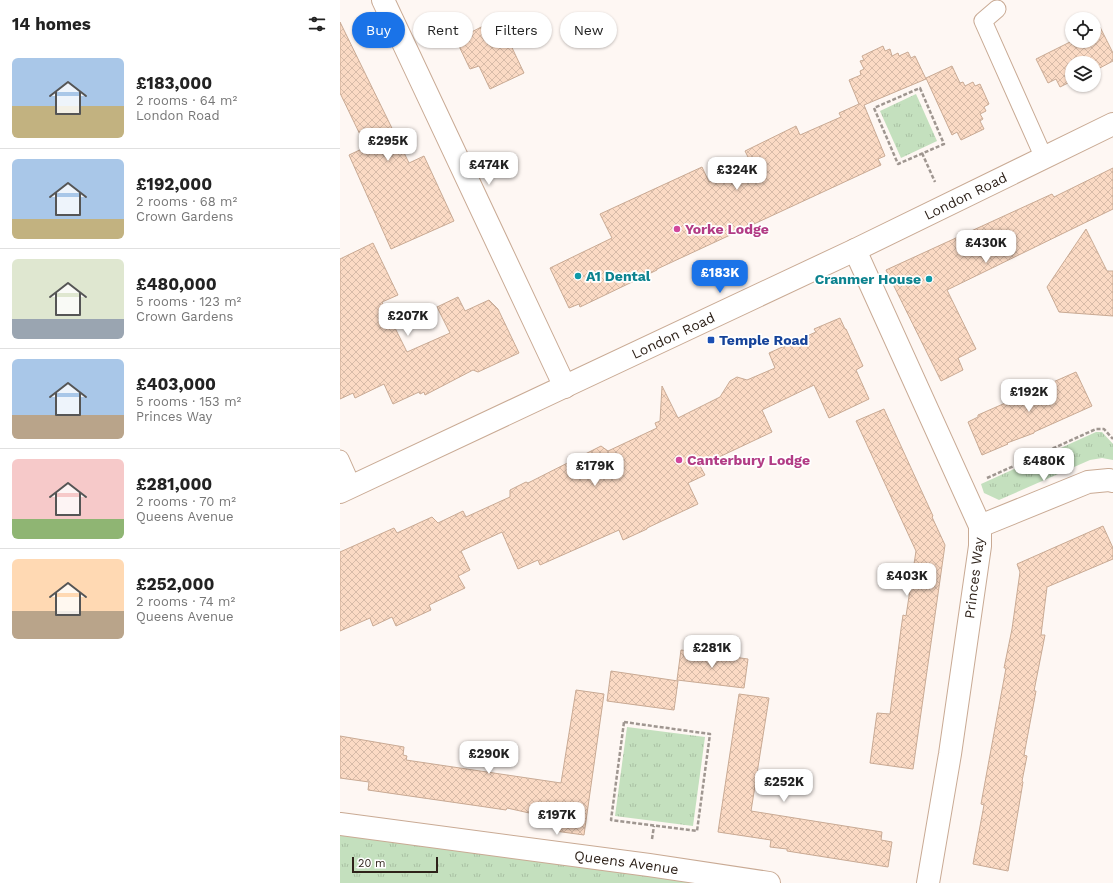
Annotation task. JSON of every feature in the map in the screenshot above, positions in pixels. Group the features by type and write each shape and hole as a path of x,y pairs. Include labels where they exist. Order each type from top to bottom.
{"street":[{"path":"383,0 565,386"},
{"name":"London Road","path":"346,489 855,250 1113,124"},
{"name":"Princes Way","path":"855,250 980,526 980,546 950,754 928,883"},
{"path":"980,526 1088,482 1113,481"},
{"name":"Queens Avenue","path":"340,824 641,864 769,883"}],"lane":[{"path":"997,8 983,22 1044,158"},
{"path":"340,459 346,489"}],"path":[{"path":"920,88 944,144 922,153 898,164 874,108 920,88"},
{"path":"922,153 946,206"},
{"path":"963,489 1096,429 1104,429 1113,439"},
{"path":"624,722 710,734 697,831 654,825 611,820 624,722"}],"green space":[{"path":"916,94 937,141 901,158 880,111"},
{"path":"1096,432 1102,432 1113,444 1113,460 1102,458 1090,460 999,500 984,493 981,484"},
{"path":"627,727 705,737 693,826 615,816"},
{"path":"340,823 769,883 340,883"}],"building":[{"path":"340,22 409,163 424,156 454,221 391,249 349,155 366,147 340,93"},
{"path":"481,27 481,48 512,48 524,73 490,89 479,66 470,69 460,48 473,48 473,31"},
{"path":"1101,29 1113,53 1113,61 1101,67 1101,56 1065,56 1065,84 1060,87 1056,79 1048,83 1036,59 1065,44 1065,48 1101,48"},
{"path":"883,46 885,51 890,49 892,56 898,53 899,56 908,52 911,58 915,56 926,79 864,105 885,156 878,159 881,165 657,269 580,307 579,304 569,308 550,268 612,238 600,214 702,167 709,182 751,163 745,151 796,126 800,135 841,117 839,113 859,104 849,80 861,75 860,71 864,69 860,61 864,60 862,56"},
{"path":"952,66 960,83 963,82 965,86 973,82 975,86 980,84 989,104 984,107 986,111 980,114 983,119 980,121 984,129 961,140 957,132 952,135 926,78"},
{"name":"Cranmer House","path":"1113,168 1113,209 947,290 976,349 958,358 963,370 941,381 886,270 1052,194 1054,197"},
{"path":"1086,229 1107,271 1113,271 1113,316 1059,312 1047,287"},
{"path":"373,243 398,295 382,302 407,352 450,333 437,307 458,297 465,311 489,300 498,309 519,353 478,372 473,370 425,395 424,392 420,394 419,392 393,404 384,384 355,398 353,393 340,399 340,259"},
{"path":"840,318 863,366 856,370 869,399 829,418 814,385 762,410 772,432 700,466 705,475 688,483 698,504 623,540 619,530 540,565 538,560 518,569 502,532 461,551 470,570 458,576 465,588 429,605 431,610 396,626 392,617 373,626 370,618 340,631 340,552 394,528 397,533 432,517 438,523 463,511 466,517 510,497 510,490 526,482 528,483 601,446 608,451 657,428 655,423 660,421 662,386 678,418 720,397 730,381 737,377 747,380 775,368 769,353 816,332 814,329"},
{"path":"1076,372 1092,406 982,455 968,422 978,417 978,415"},
{"path":"884,409 945,545 913,769 870,763 877,713 890,714 903,615 906,616 916,551 856,421"},
{"path":"1103,526 1113,548 1113,559 1047,587 1041,635 1045,635 1034,691 1036,691 1024,755 1027,756 1008,871 973,864 984,805 981,804 1012,629 1020,572 1017,564"},
{"path":"681,650 748,659 744,688 677,680"},
{"path":"611,671 678,681 674,710 607,701"},
{"path":"576,690 604,694 584,835 555,831 556,819 507,808 506,810 368,790 369,782 340,778 340,736 404,747 403,755 407,756 406,760 561,783"},
{"path":"739,694 769,698 751,811 882,832 881,840 892,842 888,867 787,851 787,849 770,847 771,840 718,832"}],"place":[{"name":"Yorke Lodge","path":"677,229"},
{"name":"A1 Dental","path":"578,276"},
{"name":"Cranmer House","path":"929,279"},
{"name":"Temple Road","path":"711,340"},
{"name":"Canterbury Lodge","path":"679,460"}]}
